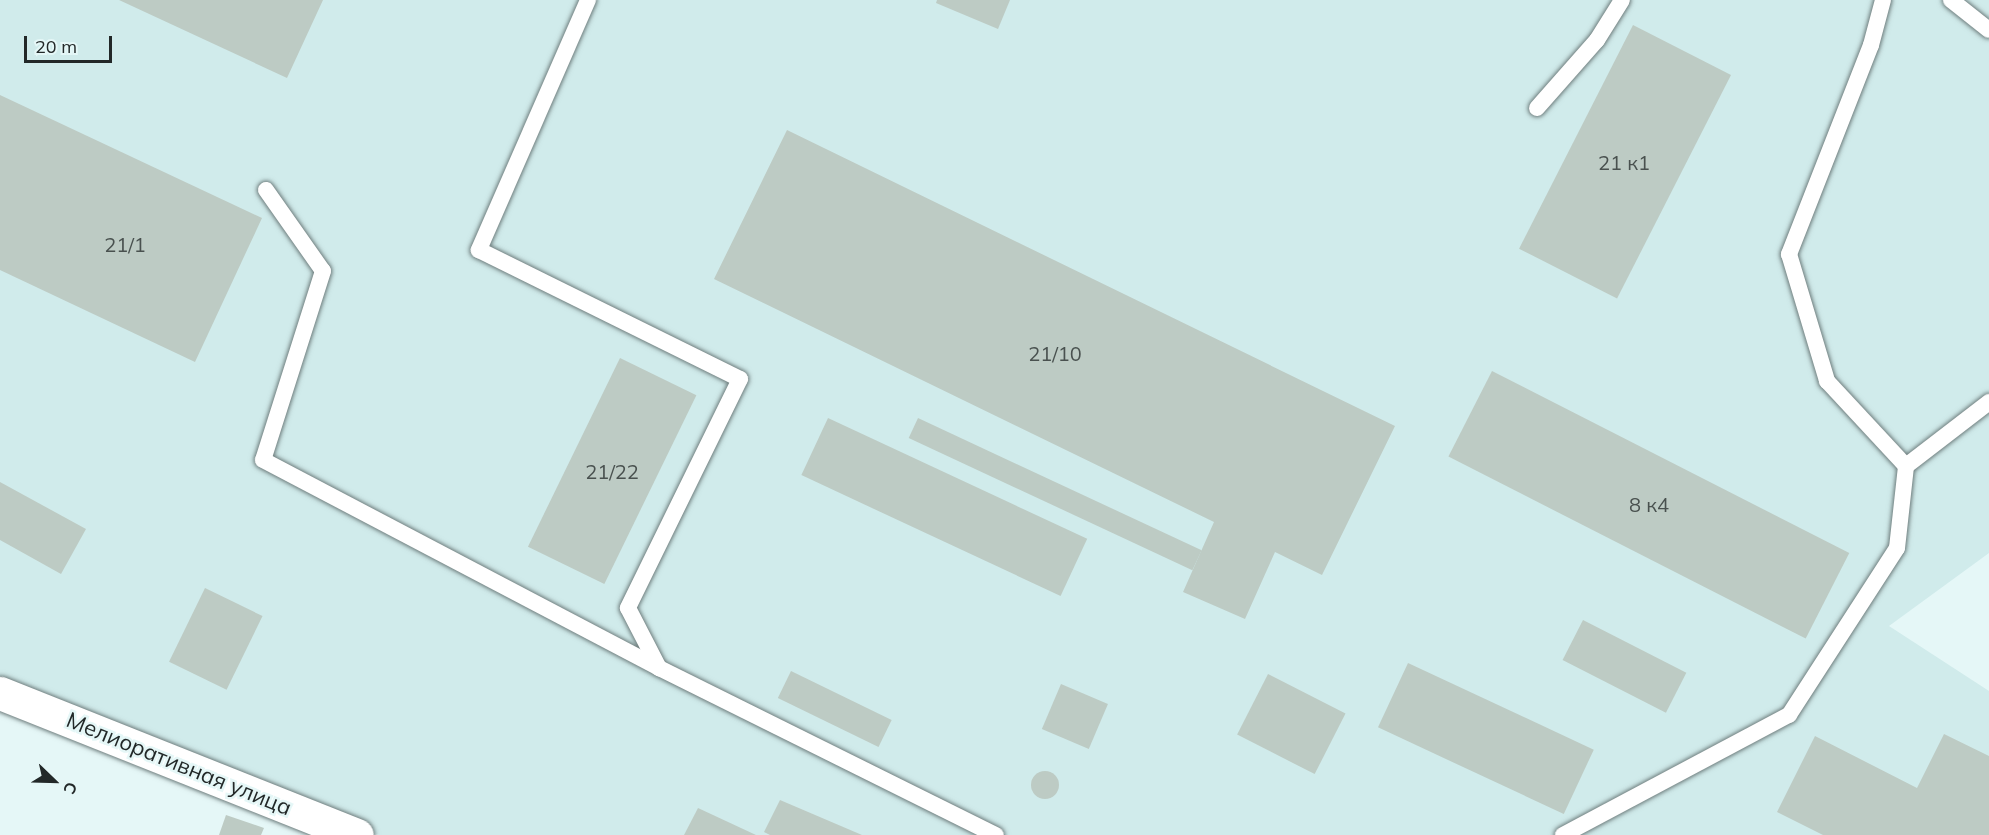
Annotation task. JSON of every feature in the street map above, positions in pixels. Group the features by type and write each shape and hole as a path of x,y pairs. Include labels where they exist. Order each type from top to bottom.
{"street":[{"name":"Мелиоративная улица","path":"0,693 357,835"}],"lane":[{"path":"588,0 478,250 740,379 628,608 660,668"},
{"path":"1537,108 1597,40 1622,0"},
{"path":"1883,0 1871,45 1789,254 1827,381 1906,466"},
{"path":"1951,0 1989,30"},
{"path":"266,190 323,271 263,460 660,668 996,835"},
{"path":"1563,835 1789,715 1897,548 1906,466 1989,402"}],"shaded area":[{"path":"0,0 1989,0 1989,553 1889,626 1989,691 1989,835 379,835 0,684"}],"building":[{"path":"119,0 323,0 287,78"},
{"path":"937,0 1010,0 998,29 936,3"},
{"path":"1633,25 1731,75 1617,299 1519,249"},
{"path":"0,95 262,218 195,362 0,270"},
{"path":"787,130 1395,426 1322,575 1275,552 1245,619 1183,592 1214,522 714,279"},
{"path":"620,358 696,395 604,584 528,547"},
{"path":"1492,371 1849,553 1806,639 1448,457"},
{"path":"828,418 1087,539 1061,596 801,475"},
{"path":"918,418 1202,550 1192,570 909,438"},
{"path":"0,482 86,529 61,574 0,540"},
{"path":"205,588 263,616 227,690 169,662"},
{"path":"1583,620 1686,673 1666,713 1563,660"},
{"path":"1408,663 1594,750 1564,814 1378,727"},
{"path":"791,671 892,720 879,747 778,698"},
{"path":"1268,674 1346,713 1315,774 1237,735"},
{"path":"1061,684 1108,704 1089,749 1042,729"},
{"path":"1944,734 1989,756 1989,835 1823,835 1777,812 1815,736 1917,788"},
{"path":"1045,771 1055,775 1059,785 1055,795 1045,799 1035,795 1031,785 1035,775"},
{"path":"780,800 862,835 770,835 764,832"},
{"path":"698,808 756,835 684,835"},
{"path":"226,815 264,828 261,835 219,835"}]}
